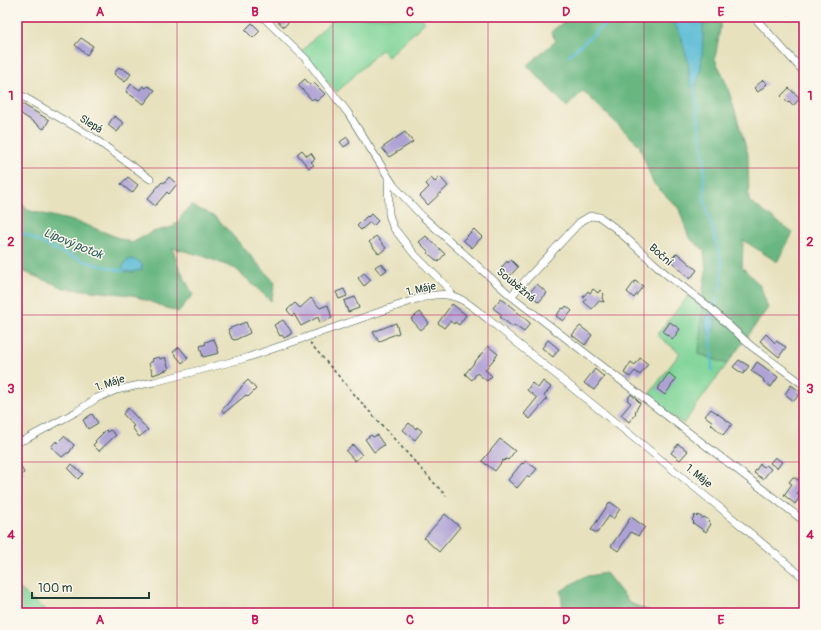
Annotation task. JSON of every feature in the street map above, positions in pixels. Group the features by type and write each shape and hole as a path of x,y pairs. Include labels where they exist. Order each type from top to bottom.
{"street":[{"name":"Souběžná","path":"263,17 306,59 348,113 394,186 422,216 511,296 804,521"},
{"path":"754,17 804,72"},
{"name":"Slepá","path":"17,94 91,136 150,179"},
{"path":"388,177 389,214 393,227 416,255 446,286 451,295"},
{"name":"Boční","path":"511,296 580,222 590,216 600,217 615,228 666,274 708,306 751,346 804,385"},
{"name":"1. Máje","path":"17,442 26,439 76,412 97,398 116,390 154,382 246,358 417,299 436,295 451,295 466,301 804,578"}],"path":[{"path":"306,338 368,410 446,496"}],"green space":[{"path":"335,17 421,17 425,22 388,57 381,50 337,92 301,52"},
{"path":"569,17 722,17 715,59 727,85 748,154 749,201 793,233 777,262 743,240 742,267 760,285 768,308 727,364 699,354 703,290 706,271 704,250 689,238 679,209 653,183 639,145 583,91 567,107 527,65 556,41 551,32"},
{"path":"17,196 27,210 81,223 132,243 152,232 173,227 191,205 217,218 275,283 271,301 236,269 203,256 173,248 177,263 193,295 178,312 132,295 64,288 17,269"},
{"path":"688,296 702,308 699,354 727,364 683,424 647,397 680,353 657,335"},
{"path":"606,573 630,603 654,613 563,613 561,591 583,577"},
{"path":"17,586 32,600 50,613 17,613"}],"water":[{"path":"647,17 703,17 703,44 700,74 694,89 690,83 688,60 681,38 673,22 670,19 665,18 653,22 649,21"},
{"path":"131,259 142,264 142,270 132,272 123,271 123,266 126,261"},
{"path":"709,313 712,313 715,324 714,330 710,335 705,324"}],"building":[{"path":"273,17 293,17 284,27"},
{"path":"252,23 260,31 253,38 245,30"},
{"path":"81,38 93,46 87,55 75,45"},
{"path":"119,67 131,74 125,82 114,74"},
{"path":"305,79 310,85 313,82 325,94 317,101 314,98 312,100 298,85"},
{"path":"763,80 767,84 758,92 754,88"},
{"path":"131,84 140,90 143,86 146,88 148,86 155,90 144,104 126,92"},
{"path":"789,88 800,98 793,106 781,96"},
{"path":"17,101 49,120 44,129 17,111"},
{"path":"114,116 124,123 117,132 108,125"},
{"path":"405,132 413,142 389,157 382,148"},
{"path":"347,137 350,143 344,147 340,142"},
{"path":"302,150 307,156 311,153 315,159 311,162 314,165 309,168 297,154"},
{"path":"128,177 138,185 132,193 121,184"},
{"path":"169,177 177,184 169,194 167,192 155,206 147,199 162,182 164,183"},
{"path":"440,177 448,186 428,205 420,196 429,187 426,184 431,178 435,182"},
{"path":"371,214 378,221 373,226 370,222 361,230 357,226"},
{"path":"474,229 482,237 472,248 463,240"},
{"path":"376,236 386,248 379,254 369,242"},
{"path":"426,236 445,254 438,262 419,242"},
{"path":"677,253 697,270 690,279 670,260"},
{"path":"511,260 518,267 509,277 501,271 503,270 501,268 507,261 508,263"},
{"path":"381,263 387,270 381,274 375,267"},
{"path":"364,273 371,280 364,286 358,278"},
{"path":"635,281 643,286 634,298 627,292"},
{"path":"537,284 547,293 539,302 529,293"},
{"path":"344,289 347,296 339,299 336,292"},
{"path":"593,289 598,293 600,290 604,294 602,298 604,302 599,301 592,309 584,302 586,299 583,297 588,291 590,293"},
{"path":"355,297 359,308 348,312 344,301"},
{"path":"311,298 320,308 328,305 332,318 320,323 318,317 301,326 294,314 292,316 287,310 295,303 300,308"},
{"path":"501,298 530,323 524,332 514,325 513,327 500,317 502,315 493,308"},
{"path":"452,304 466,315 459,325 450,321 444,328 438,323"},
{"path":"566,306 572,311 563,321 556,316 562,308 564,309"},
{"path":"420,312 429,323 421,330 411,319"},
{"path":"283,320 291,331 291,334 284,338 282,335 280,336 274,325"},
{"path":"246,322 250,333 235,340 232,339 228,329"},
{"path":"670,322 680,329 673,339 663,332"},
{"path":"396,323 399,333 379,342 373,332"},
{"path":"580,326 592,335 585,345 572,335"},
{"path":"766,334 775,343 776,341 786,347 779,357 760,341"},
{"path":"214,339 219,353 203,357 200,346 206,344 205,342"},
{"path":"548,340 559,349 553,357 542,348"},
{"path":"488,346 498,354 485,370 492,376 487,381 477,373 472,380 465,374"},
{"path":"179,347 188,358 182,363 173,352"},
{"path":"159,357 160,359 165,357 169,369 153,375 149,363 153,361 152,359"},
{"path":"640,358 648,364 640,375 635,371 630,377 624,373 631,362 635,365"},
{"path":"739,360 749,366 743,374 733,367"},
{"path":"757,362 778,377 771,387 763,381 764,380 762,378 751,371"},
{"path":"595,369 604,377 594,390 584,383"},
{"path":"669,373 676,379 665,395 657,389"},
{"path":"248,380 256,389 248,397 246,395 224,413 222,410"},
{"path":"543,381 551,387 544,396 547,399 530,419 524,414 537,398 527,390 532,383 538,388"},
{"path":"791,385 801,392 794,401 785,394"},
{"path":"631,394 640,403 635,412 636,413 629,422 621,415 631,403 627,400"},
{"path":"128,408 148,430 139,437 132,427 134,426 123,414"},
{"path":"711,409 732,424 723,435 711,424 713,422 705,416"},
{"path":"92,414 98,423 88,429 83,420"},
{"path":"409,423 416,429 417,427 422,431 415,440 403,430"},
{"path":"106,430 107,432 110,430 116,435 99,451 93,445"},
{"path":"371,435 373,437 377,435 384,445 374,452 365,439"},
{"path":"64,436 74,445 69,453 62,457 51,447 56,441 57,443"},
{"path":"500,439 515,451 508,460 503,460 495,471 482,461"},
{"path":"678,444 688,451 680,460 671,453"},
{"path":"353,445 362,455 355,461 346,451"},
{"path":"775,457 782,462 777,468 770,463"},
{"path":"17,459 24,473 17,478"},
{"path":"526,461 537,469 529,478 527,476 517,488 508,480 522,463 523,464"},
{"path":"72,464 83,474 78,479 68,469"},
{"path":"760,464 764,467 766,465 771,469 763,479 754,473"},
{"path":"793,477 804,483 797,494 800,497 795,504 784,495 792,484 789,482"},
{"path":"610,502 620,509 613,519 609,516 597,533 591,530"},
{"path":"445,514 460,527 439,552 424,538"},
{"path":"695,515 697,517 698,515 709,520 708,521 711,524 706,532 693,523 694,522 692,520"},
{"path":"631,517 645,527 638,536 631,532 618,551 611,546"}],"waterway":[{"path":"569,55 604,25 636,22 648,17"},
{"path":"694,87 704,160 704,200 722,263 719,291"},
{"name":"Lipový potok","path":"17,230 51,248 90,263 123,271"},
{"path":"714,310 717,297"},
{"path":"711,331 712,370"}]}
